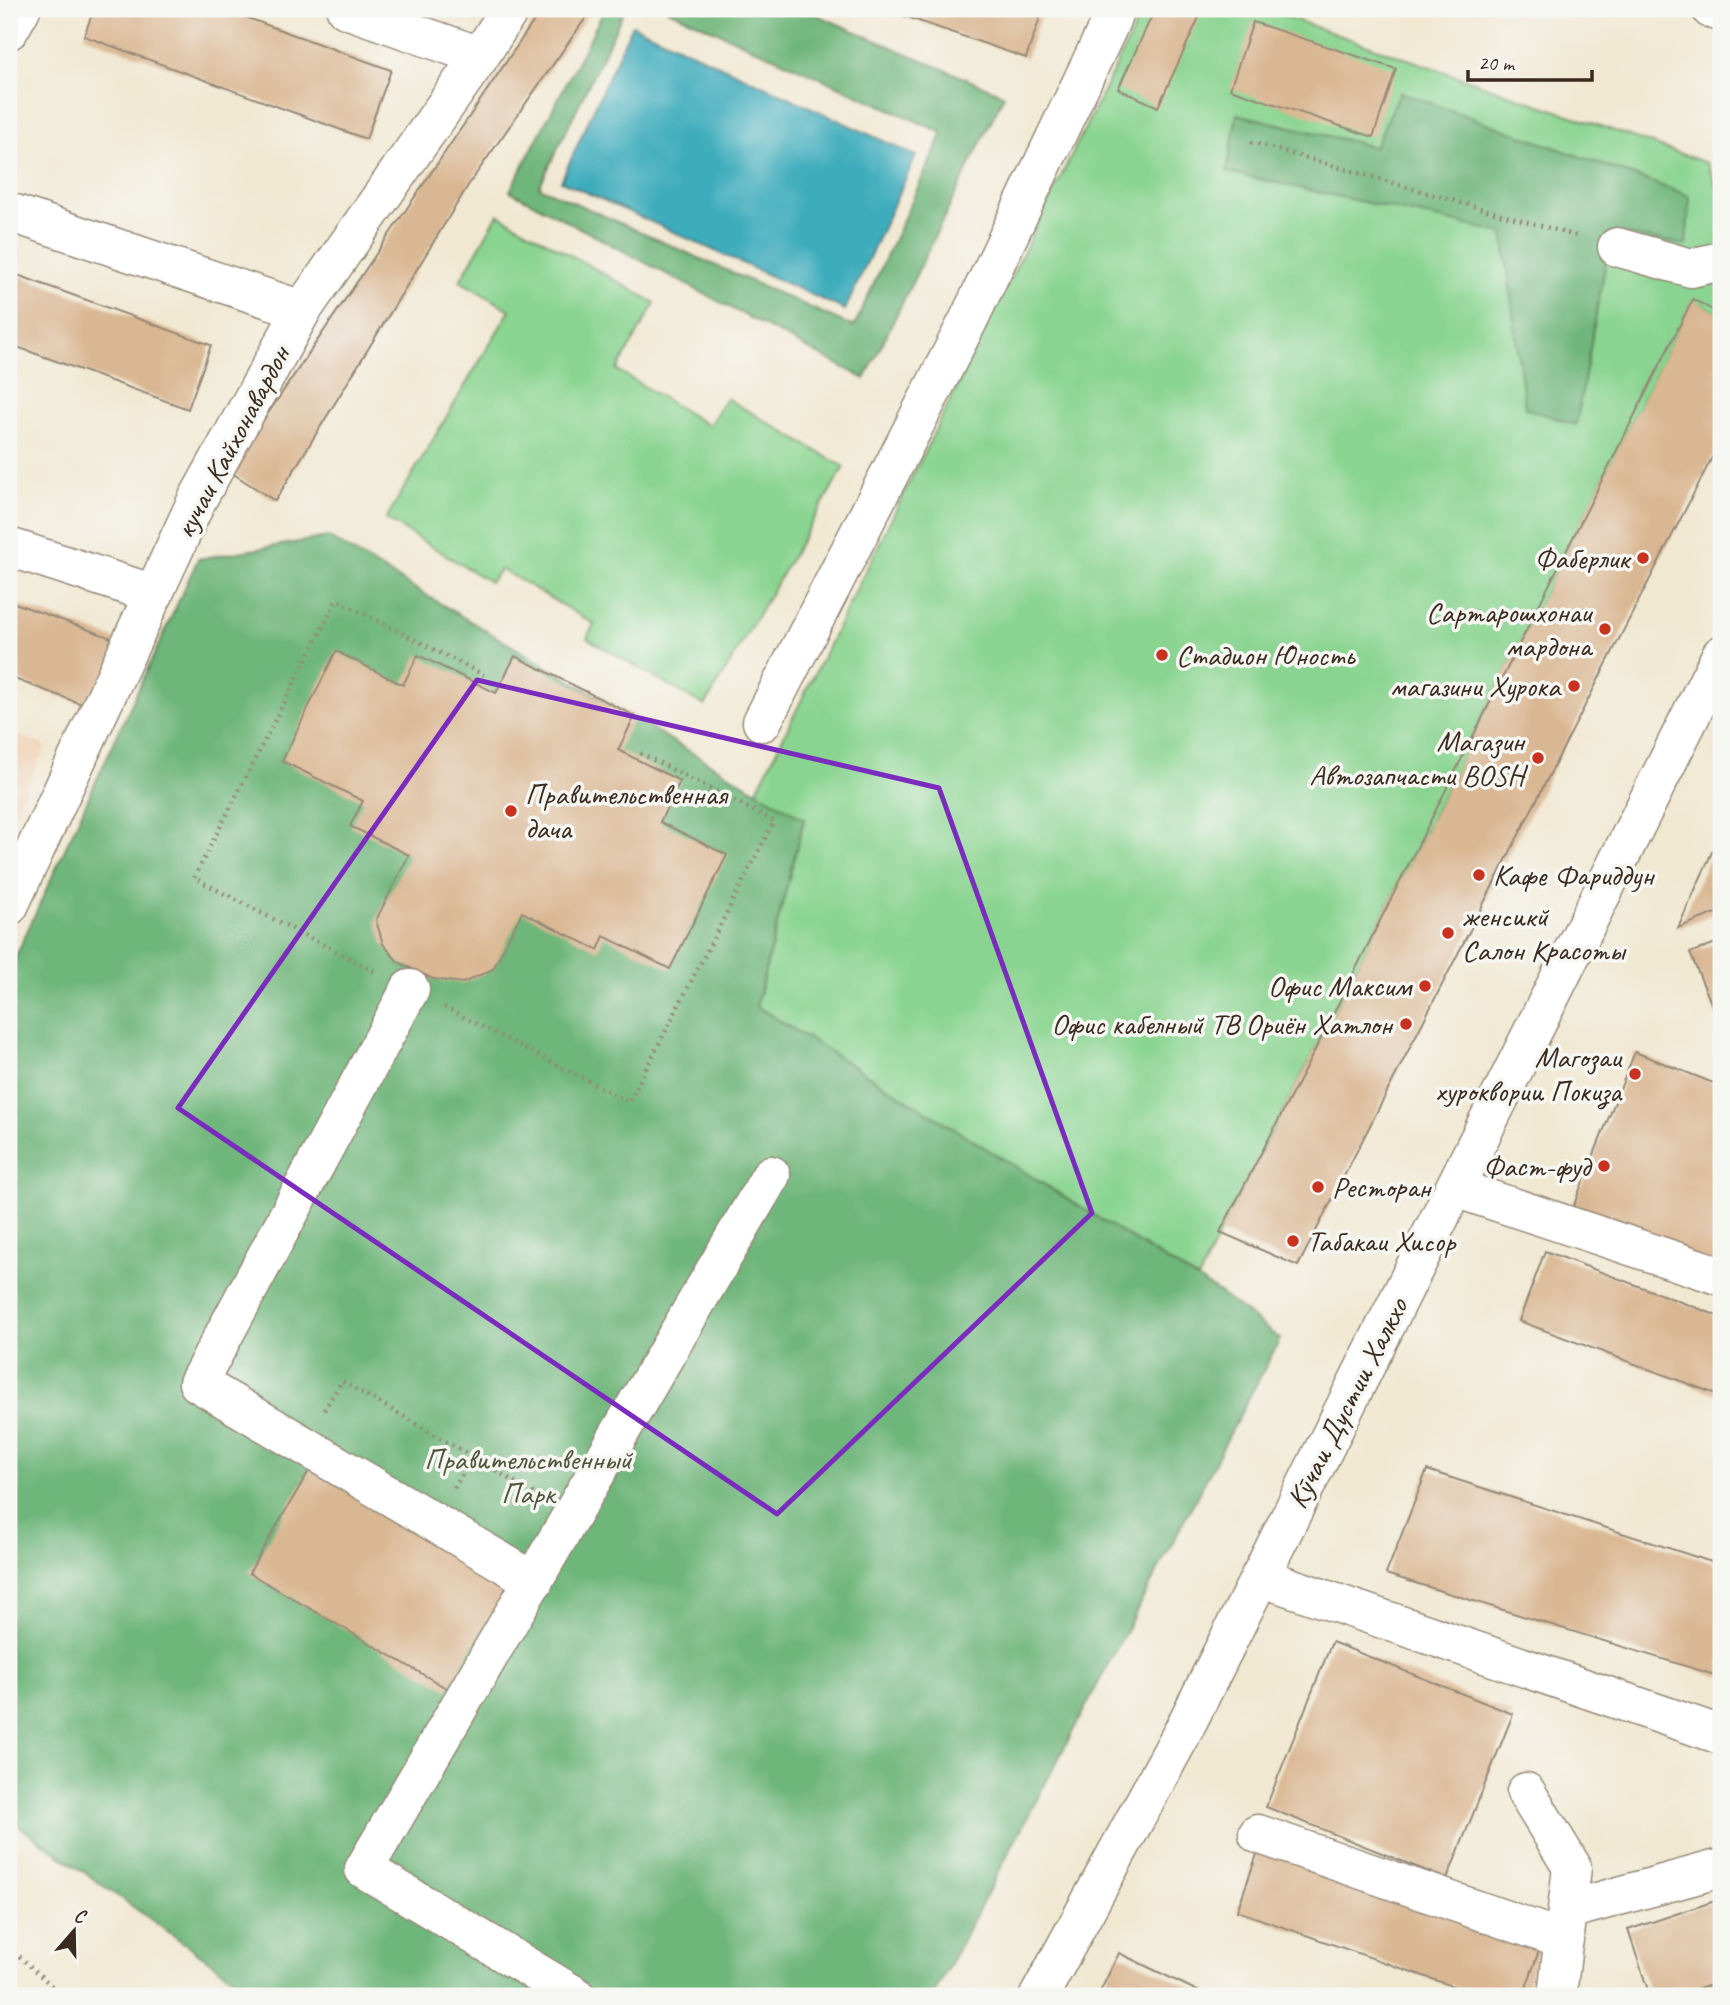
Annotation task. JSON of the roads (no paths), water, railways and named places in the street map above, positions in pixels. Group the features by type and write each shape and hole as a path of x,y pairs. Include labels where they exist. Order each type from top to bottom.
{"street":[{"path":"9,30 21,9"},
{"path":"346,9 480,56"},
{"name":"кучаи Кайхонавардон","path":"9,906 197,500 302,310 510,9"},
{"path":"762,722 968,321 1115,9"},
{"path":"1711,9 1721,12"},
{"path":"9,212 302,310"},
{"path":"1617,247 1691,268 1721,261"},
{"path":"9,547 154,594"},
{"name":"Кӯчаи Дустии Халкхо","path":"1039,1996 1181,1735 1721,655"},
{"path":"410,989 198,1383 534,1581"},
{"path":"576,1996 364,1870 771,1175"},
{"path":"1455,1188 1721,1276"},
{"path":"1260,1577 1721,1735"},
{"path":"1526,1792 1572,1867 1557,1996"},
{"path":"1258,1834 1566,1925 1721,1868"}],"water":[{"path":"632,25 916,156 845,310 561,181"}],"place":[{"name":"Фаберлик","path":"1643,558"},
{"name":"Сартарошхонаи мардона","path":"1605,629"},
{"name":"Стадион Юность","path":"1162,655"},
{"name":"магазини Хурока","path":"1574,686"},
{"name":"Магазин Автозапчасти BOSH","path":"1538,758"},
{"name":"Правительственная дача","path":"511,811"},
{"name":"Кафе Фариддун","path":"1479,875"},
{"name":"женсикй Салон Красоты","path":"1448,933"},
{"name":"Офис Максим","path":"1425,986"},
{"name":"Офис кабелный ТВ Ориён Хатлон","path":"1406,1024"},
{"name":"Магозаи хуроквории Покиза","path":"1635,1074"},
{"name":"Фаст-фуд","path":"1604,1166"},
{"name":"Ресторан","path":"1318,1187"},
{"name":"Табакаи Хисор","path":"1293,1241"}],"park label":[{"name":"Правительственный Парк","path":"528,1476"}]}
